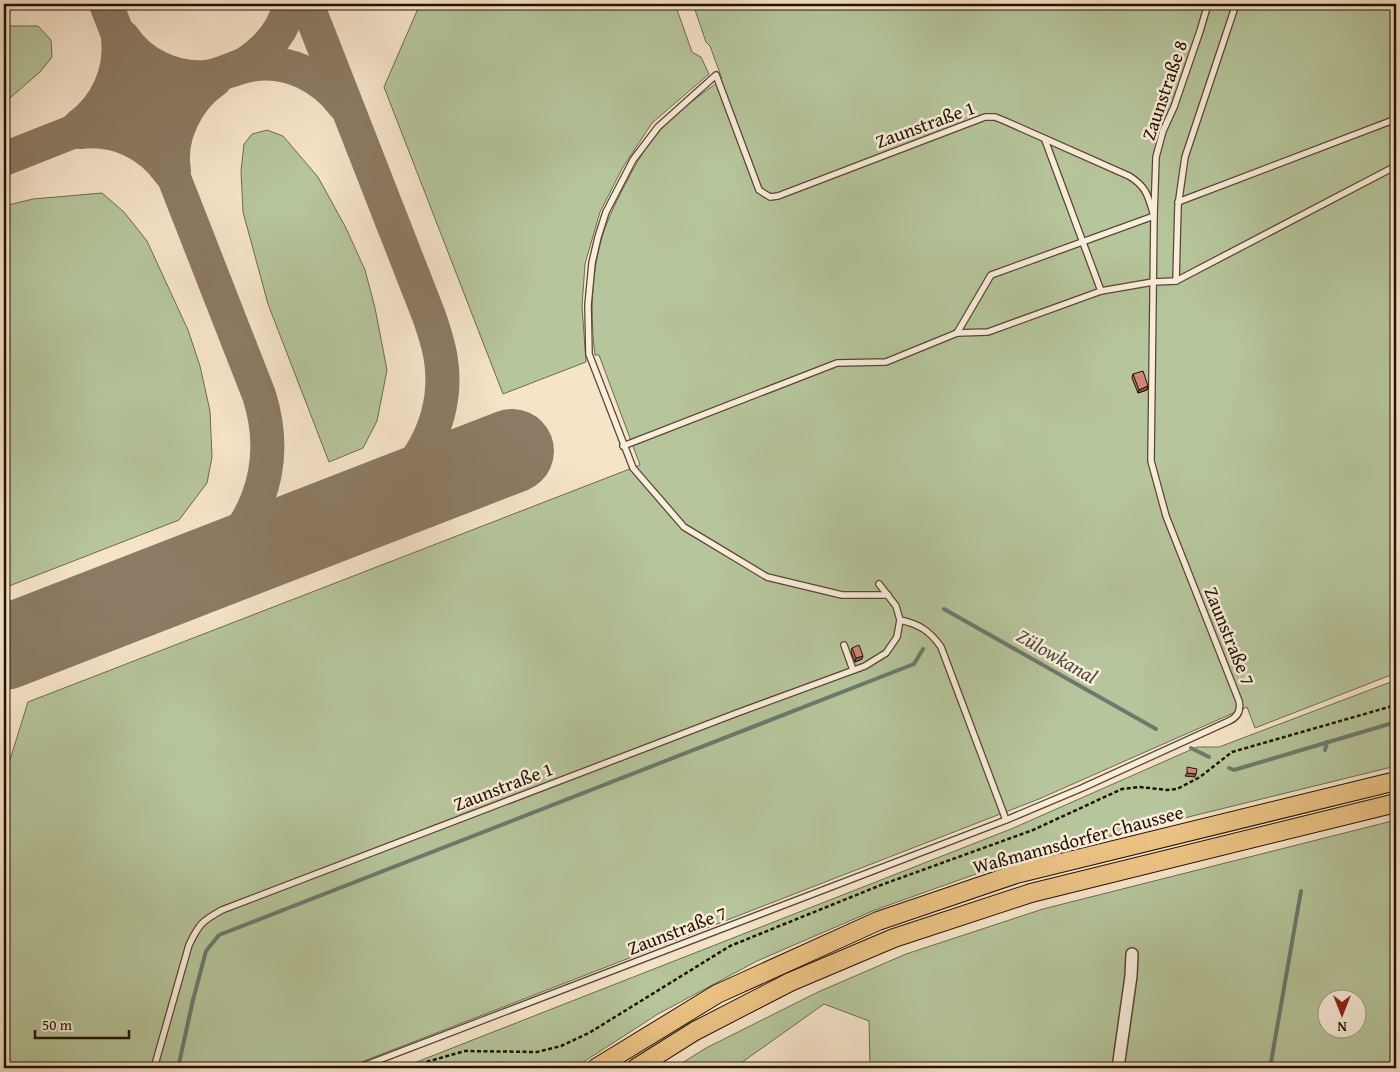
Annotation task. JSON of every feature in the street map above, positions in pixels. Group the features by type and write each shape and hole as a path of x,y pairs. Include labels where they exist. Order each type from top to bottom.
{"main road":[{"name":"Waßmannsdorfer Chaussee","path":"596,1068 717,994 878,921 1016,874 1396,781"},
{"path":"636,1068 695,1031 790,982 894,938 1031,893 1396,803"}],"street":[{"path":"1118,1068 1131,976 1132,954"}],"lane":[{"name":"Zaunstraße 8","path":"1154,216 1156,157 1163,131 1174,107 1208,4"},
{"path":"1176,281 1178,202 1185,157 1236,4"},
{"name":"Zaunstraße 1","path":"623,446 589,354 588,305 592,263 598,237 606,212 626,173 658,126 716,75 759,190 770,197 778,196 986,117 995,117 1006,121 1129,176 1140,183 1148,197 1154,216 1154,320"},
{"path":"1178,202 1396,119"},
{"path":"1045,140 1101,290"},
{"path":"888,595 842,595 767,577 684,526 633,468 623,446 837,362 886,362 957,333 988,332 1101,290 1153,282 1176,281 1396,166"},
{"path":"957,333 991,275 1154,216"},
{"name":"Zaunstraße 7","path":"358,1068 1006,820 1082,788 1233,719 1239,712 1239,701 1166,516 1151,461 1154,320"},
{"path":"879,584 896,606 900,620 916,624 934,637 941,647 1006,820"},
{"name":"Zaunstraße 1","path":"154,1068 190,945 196,931 204,920 222,910 737,712 864,666 886,653 897,637 900,620"},
{"path":"844,645 853,670"}],"path":[{"path":"408,1068 465,1051 537,1052 560,1046 589,1033 730,946 881,885 1033,830 1122,789 1140,787 1167,790 1177,789 1200,777 1232,752 1396,705"}],"green space":[{"path":"420,4 675,4 692,52 701,57 709,74 652,123 623,167 600,212 585,264 582,306 586,362 503,394 384,87"},
{"path":"693,4 1396,4 1396,673 1255,728 1247,707 1039,799 346,1068 4,1068 4,779 28,702 640,465 599,355 595,355 592,325 594,279 605,227 634,167 658,133 670,120 722,79 710,46 706,42"},
{"path":"4,26 38,26 51,40 52,57 40,72 4,103"},
{"path":"267,130 283,136 318,177 346,228 365,270 375,308 387,370 377,421 363,448 329,462 268,304 243,212 241,171 244,144 252,134"},
{"path":"102,193 124,212 147,241 188,330 200,366 210,411 212,457 207,483 179,520 4,588 4,206 33,199"},
{"path":"1396,680 1396,766 1107,837 976,874 875,910 757,961 658,1014 574,1068 507,1068 504,1062 451,1068 416,1068 414,1063 1011,829 1197,747 1219,747"},
{"path":"1396,820 1396,1068 870,1068 869,1021 824,1004 734,1068 674,1068 706,1048 818,992 906,954 1043,909"}],"building":[{"path":"1143,371 1148,386 1139,390 1133,374"},
{"path":"859,645 863,656 856,658 852,648"},
{"path":"1187,767 1197,769 1196,774 1187,773"}],"waterway":[{"name":"Zülowkanal","path":"944,609 1156,729"},
{"path":"178,1068 206,951 219,935 914,664 923,649"},
{"name":"Zülowkanal","path":"1229,768 1234,770 1396,722"},
{"name":"Zülowkanal","path":"1325,750 1327,742"},
{"name":"Zülowkanal","path":"1191,748 1209,757"},
{"path":"1270,1068 1301,891"}],"taxiway":[{"path":"106,4 259,395 265,422 267,448 265,474 258,499 247,521 231,542 212,561 189,576"},
{"path":"4,159 245,64 274,39 284,23 290,4"},
{"path":"307,4 429,316 438,343 441,360 440,406 434,427 424,448 412,467 397,483 380,498 361,510"},
{"path":"78,127 97,109 110,87 118,62 118,36"},
{"path":"123,37 148,62 170,73 182,76 206,77 244,66 277,64 290,67 314,78 344,105"},
{"path":"174,171 174,145 182,120 196,97 215,80"},
{"path":"80,132 106,132 131,140 152,153 170,173"}],"runway":[{"path":"4,648 512,451"}]}
